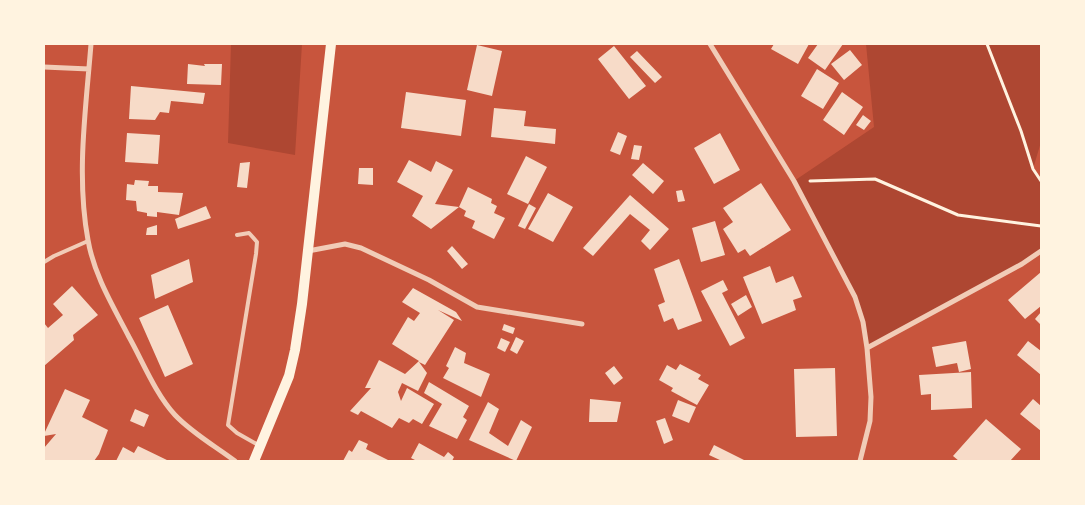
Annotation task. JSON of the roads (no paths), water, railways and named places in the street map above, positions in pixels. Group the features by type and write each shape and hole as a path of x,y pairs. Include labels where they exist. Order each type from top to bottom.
{"main road":[{"path":"254,461 289,376 302,304 331,44"}],"street":[{"path":"91,44 82,152 82,195 88,241 98,274 106,293 162,398 186,424 235,461"},
{"path":"710,44 794,181 855,297 863,322 872,397 870,421 860,461"},
{"path":"44,67 89,69"},
{"path":"308,251 345,244 361,248 429,280 478,306 582,324"},
{"path":"867,348 1022,264 1041,251"}],"lane":[{"path":"238,235 249,233 257,242 228,425 237,433 260,446"},
{"path":"44,262 88,241"}]}
